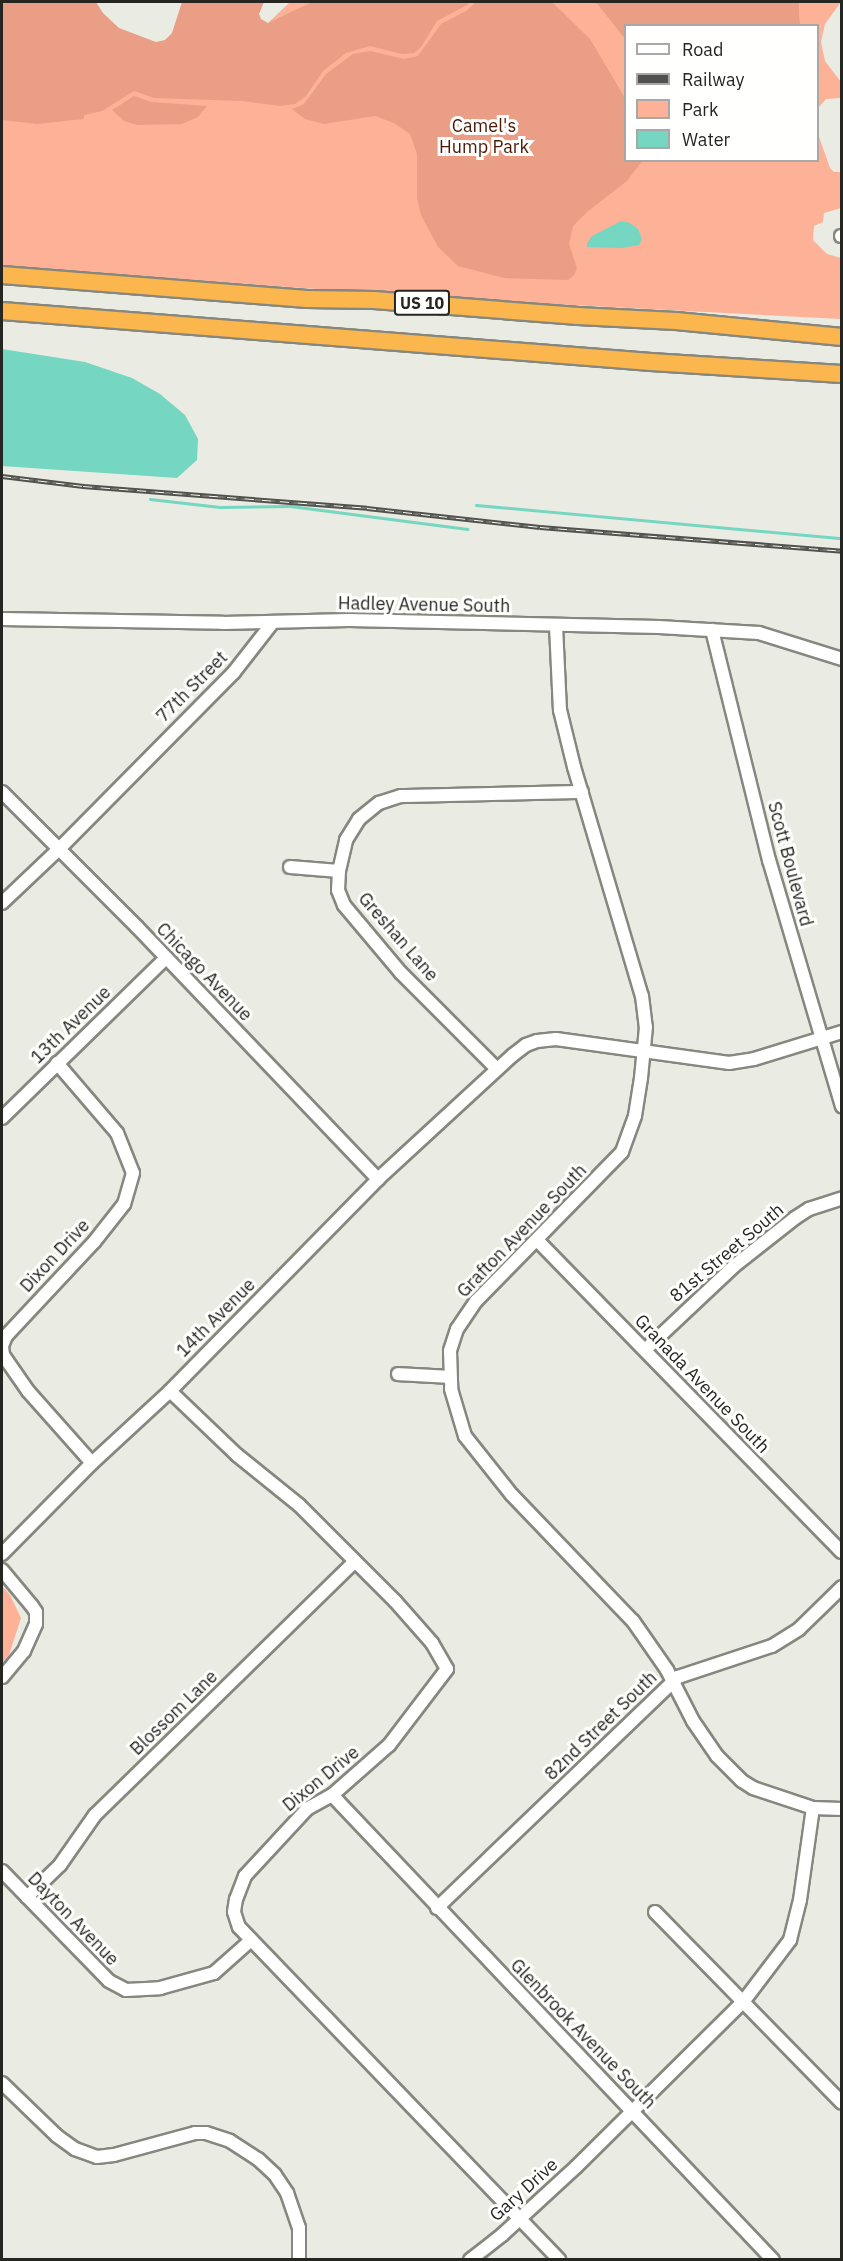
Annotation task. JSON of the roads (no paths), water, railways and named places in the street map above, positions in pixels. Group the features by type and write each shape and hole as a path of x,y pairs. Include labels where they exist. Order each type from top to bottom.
{"highway":[{"name":"US 10","path":"2,275 307,299 374,300 578,316 676,321 842,337"},
{"name":"US 10","path":"2,311 651,362 842,374"}],"street":[{"name":"Hadley Avenue South","path":"2,620 273,622 349,620 712,630 759,633 842,660"},
{"name":"77th Street","path":"2,903 59,849 234,672 273,622"},
{"name":"Grafton Avenue South","path":"556,626 560,710 642,996 646,1027 644,1052 635,1116 622,1152 476,1301 457,1329 450,1351 450,1377 454,1399 465,1436 505,1487 633,1621 673,1682 708,1745 742,1781 783,1799 813,1808 842,1809"},
{"name":"Scott Boulevard","path":"712,630 769,860 842,1106"},
{"name":"Chicago Avenue","path":"2,792 166,958 378,1179"},
{"name":"Greshan Lane","path":"497,1069 401,973 344,904 338,890 339,871 352,827 379,803 401,796 582,792"},
{"path":"290,867 339,871"},
{"name":"13th Avenue","path":"2,1118 166,958"},
{"name":"14th Avenue","path":"2,1554 92,1463 170,1390 378,1179 519,1050 537,1041 556,1039 729,1063 754,1059 842,1032"},
{"name":"Dixon Drive","path":"57,1063 117,1133 133,1173 124,1204 94,1242 6,1336 2,1346 3,1354 28,1391 92,1463"},
{"name":"81st Street South","path":"645,1350 734,1266 795,1218 809,1209 842,1198"},
{"name":"Granada Avenue South","path":"537,1240 842,1552"},
{"path":"398,1374 450,1377"},
{"name":"Dixon Drive","path":"170,1390 237,1455 299,1505 355,1561 432,1643 447,1669 389,1745 332,1796 307,1809 244,1876 234,1912 239,1927 559,2259"},
{"name":"Blossom Lane","path":"27,1897 60,1865 95,1815 355,1561"},
{"path":"2,1570 36,1612 36,1624 24,1651 2,1677"},
{"name":"82nd Street South","path":"437,1908 673,1682 691,1671 720,1665 772,1646 798,1629 842,1587"},
{"name":"Glenbrook Avenue South","path":"332,1796 773,2259"},
{"name":"Gary Drive","path":"470,2259 519,2219 600,2143 743,2002 790,1940 800,1900 813,1808"},
{"name":"Dayton Avenue","path":"2,1871 109,1981 126,1990 160,1988 214,1973 250,1941"},
{"path":"655,1912 842,2103"},
{"path":"2,2083 57,2136 75,2149 97,2157 114,2155 195,2133 206,2133 230,2141 258,2159 275,2175 288,2193 299,2228 299,2259"}],"water":[{"path":"621,221 630,223 638,229 642,239 639,245 621,248 587,247 592,236"},
{"path":"2,349 85,362 132,378 160,394 185,415 198,439 197,460 177,478 2,466"}],"waterway":[{"path":"150,499 220,507 290,506 468,529"},
{"path":"476,505 842,538"}],"railway":[{"path":"2,476 83,486 367,508 540,527 842,551"}],"park label":[{"name":"Camel's Hump Park","path":"484,137"}]}
